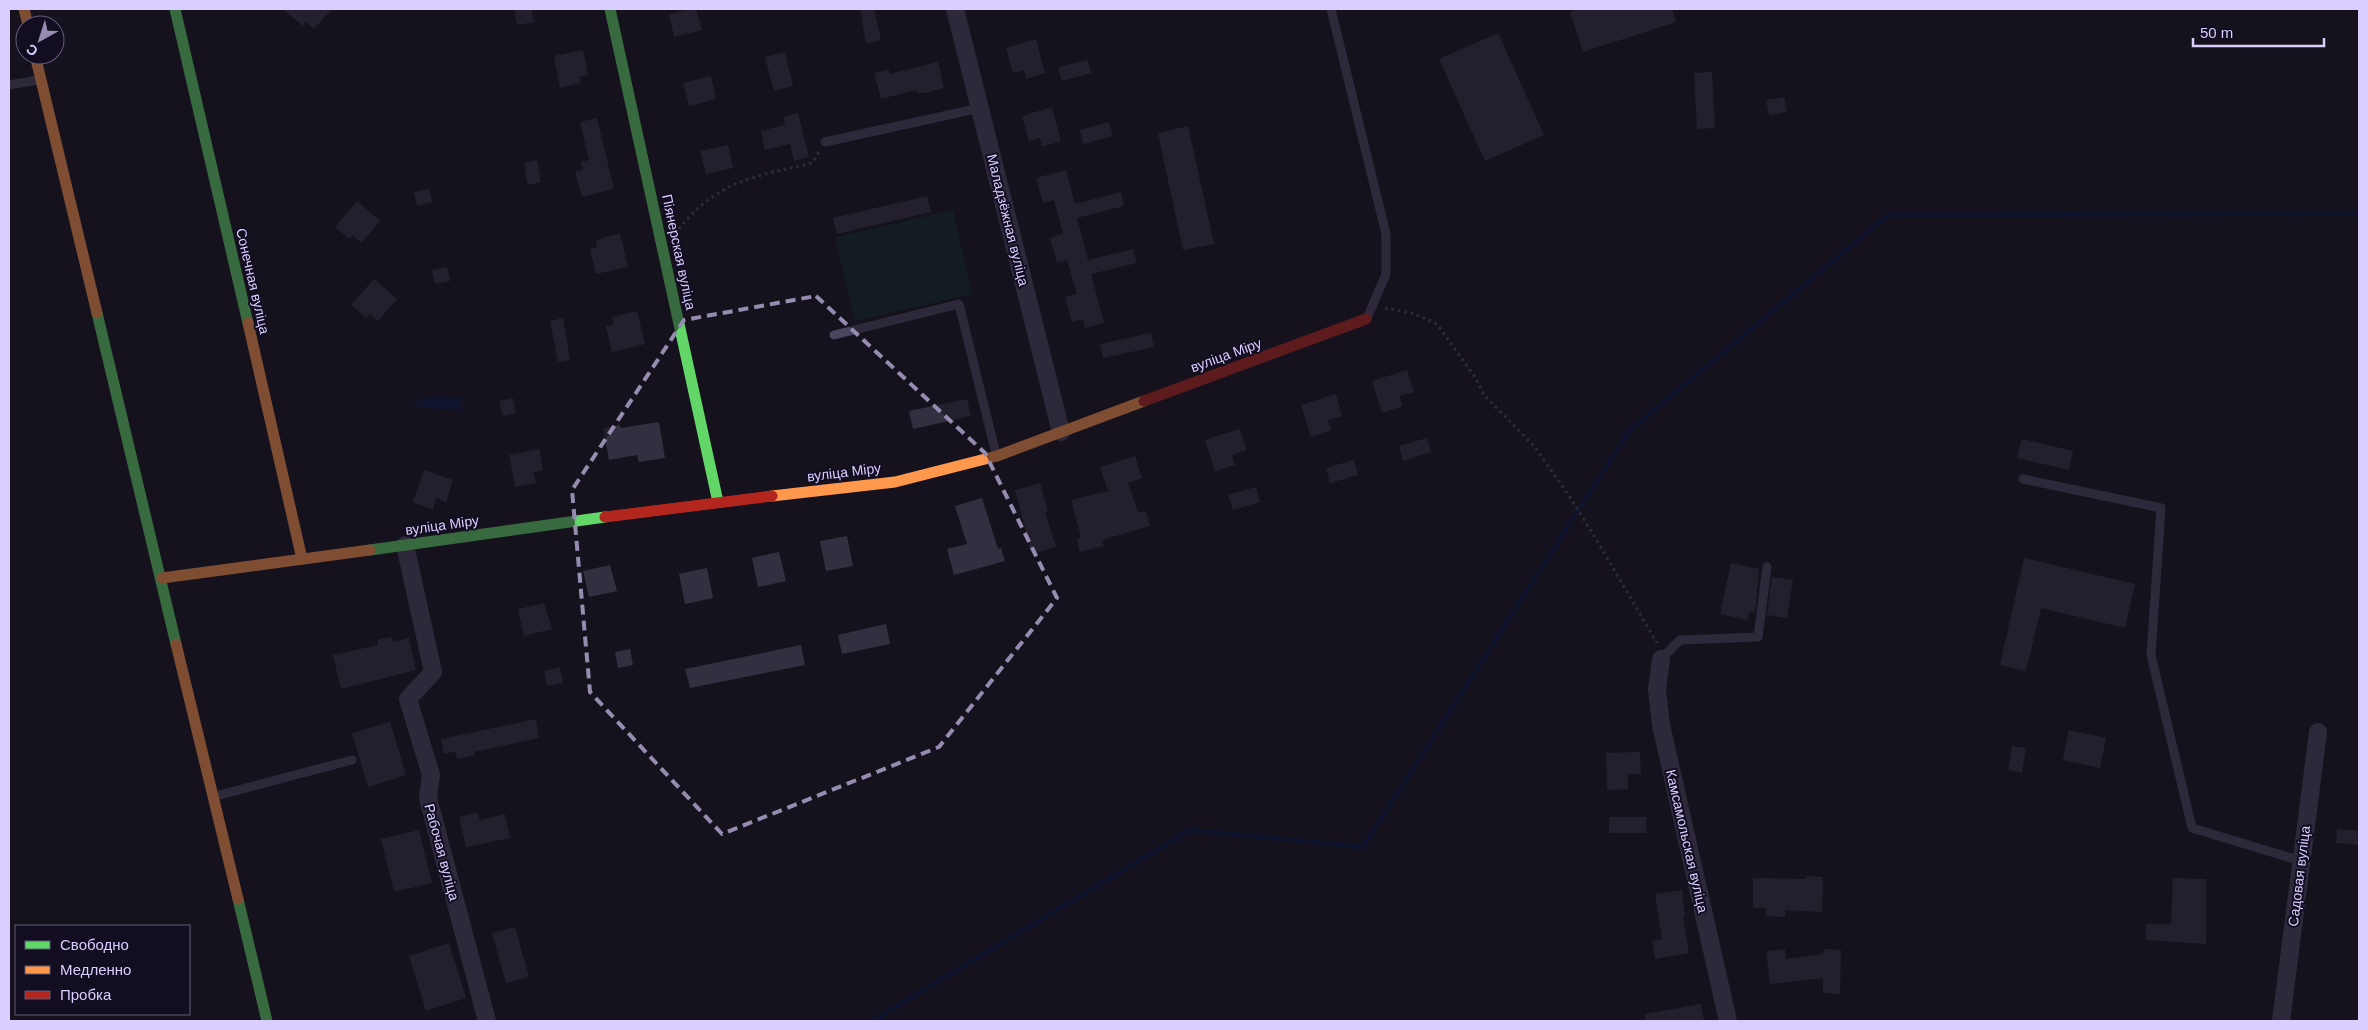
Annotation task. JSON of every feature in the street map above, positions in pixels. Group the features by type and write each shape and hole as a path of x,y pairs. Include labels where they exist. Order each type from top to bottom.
{"street":[{"name":"Сонечная вуліца","path":"175,9 302,559"},
{"name":"Піянерская вуліца","path":"610,9 718,502"},
{"name":"Маладзёжная вуліца","path":"955,9 1061,432"},
{"path":"38,65 267,1021"},
{"name":"вуліца Міру","path":"162,578 718,502 895,482 997,456 1366,319"},
{"name":"Рабочая вуліца","path":"405,545 433,672 408,699 432,775 428,798 487,1021"},
{"name":"Камсамольская вуліца","path":"1661,659 1657,689 1661,725 1728,1021"},
{"name":"Садовая вуліца","path":"2281,1021 2318,732"}],"lane":[{"path":"1331,9 1386,234 1386,274 1366,319"},
{"path":"9,85 41,79"},
{"path":"825,142 980,108"},
{"path":"834,334 959,304 997,456"},
{"path":"2023,479 2161,508 2151,656 2192,828 2301,861"},
{"path":"1661,659 1680,640 1758,637 1767,567"},
{"path":"213,797 352,760"}],"path":[{"path":"664,253 690,215 724,188 744,179 812,163 825,142"},
{"path":"1372,305 1415,314 1437,324 1475,377 1484,395 1534,446 1572,500 1656,640 1661,659"}],"highlighted area":[{"path":"816,296 985,453 1057,598 939,747 722,834 590,692 572,490 684,320"}],"green space":[{"path":"953,210 972,294 855,321 835,237"}],"water":[{"path":"428,397 460,397 463,400 461,411 415,407 413,405 417,401"}],"building":[{"path":"283,9 332,9 314,29 306,22 303,26"},
{"path":"514,9 531,9 534,22 517,25"},
{"path":"696,9 702,30 674,37 669,14"},
{"path":"860,9 874,9 881,40 866,44"},
{"path":"1579,9 1672,9 1676,22 1583,52 1570,12"},
{"path":"1498,33 1544,135 1485,161 1439,59"},
{"path":"1036,39 1045,73 1026,79 1024,70 1013,73 1006,48"},
{"path":"583,50 588,75 579,77 580,83 560,88 554,56"},
{"path":"785,52 793,86 774,91 765,57"},
{"path":"1088,60 1091,73 1062,81 1058,67"},
{"path":"938,62 944,88 924,93 917,93 916,90 881,99 874,73 889,70 890,74"},
{"path":"1712,72 1715,128 1697,129 1694,73"},
{"path":"711,76 716,99 689,106 683,83"},
{"path":"1784,97 1787,112 1769,115 1766,100"},
{"path":"1052,107 1061,141 1042,147 1040,138 1029,141 1022,116"},
{"path":"798,113 809,157 794,161 790,144 765,150 761,131 785,125 783,117"},
{"path":"597,118 614,189 582,197 575,172 583,170 581,162 589,160 580,122"},
{"path":"1109,122 1113,136 1083,144 1080,130"},
{"path":"1188,126 1214,244 1183,250 1158,133"},
{"path":"728,145 733,168 706,174 700,151"},
{"path":"537,160 541,182 528,185 524,163"},
{"path":"1066,170 1075,204 1121,192 1124,206 1077,218 1088,260 1133,249 1137,263 1091,274 1104,323 1085,328 1083,319 1072,322 1065,297 1077,294 1067,260 1057,263 1050,238 1063,234 1054,200 1043,203 1036,178"},
{"path":"429,189 432,202 417,206 414,192"},
{"path":"927,196 931,212 837,234 833,218"},
{"path":"357,201 380,221 361,243 353,235 350,239 335,227"},
{"path":"620,233 628,267 596,274 590,249 597,247 596,240"},
{"path":"447,267 450,281 435,284 432,270"},
{"path":"374,279 397,299 378,321 370,314 366,318 351,305"},
{"path":"637,311 645,344 612,352 606,326 614,325 612,317"},
{"path":"563,318 570,360 558,362 550,321"},
{"path":"1151,333 1154,347 1103,358 1100,344"},
{"path":"1407,370 1414,392 1399,396 1403,406 1382,413 1372,381"},
{"path":"1336,394 1342,416 1328,420 1331,430 1311,437 1301,405"},
{"path":"513,398 516,413 503,416 499,401"},
{"path":"967,399 971,416 913,429 909,411"},
{"path":"659,422 665,458 639,462 637,455 609,460 603,428 620,425 621,428"},
{"path":"1239,429 1247,450 1232,455 1235,465 1215,471 1205,440"},
{"path":"1427,438 1431,452 1403,461 1399,446"},
{"path":"2022,439 2073,451 2069,470 2017,458"},
{"path":"539,449 543,470 533,472 536,483 515,487 509,455"},
{"path":"1135,456 1142,478 1128,483 1138,513 1146,511 1150,526 1102,540 1104,546 1080,552 1077,539 1081,538 1071,500 1108,491 1100,467"},
{"path":"1354,460 1358,475 1330,483 1326,468"},
{"path":"424,470 453,480 446,502 436,498 433,510 413,502"},
{"path":"1040,483 1048,511 1045,512 1056,547 1032,554 1015,490"},
{"path":"1256,487 1260,502 1233,510 1228,495"},
{"path":"982,498 998,549 1001,548 1005,561 954,575 947,549 967,544 955,506"},
{"path":"847,536 853,566 826,571 820,541"},
{"path":"779,552 786,581 758,587 752,558"},
{"path":"2024,558 2135,584 2125,628 2041,608 2026,671 2000,665"},
{"path":"1731,563 1759,569 1755,613 1749,612 1748,620 1720,614"},
{"path":"610,565 617,591 589,597 583,571"},
{"path":"707,568 713,598 685,604 679,574"},
{"path":"1772,577 1793,580 1787,618 1767,615"},
{"path":"544,603 552,629 524,636 518,609"},
{"path":"886,624 890,644 842,654 838,635"},
{"path":"392,637 393,642 409,638 416,670 341,689 333,655 378,645 377,640"},
{"path":"801,645 805,665 690,688 685,669"},
{"path":"630,649 633,665 618,668 615,652"},
{"path":"560,667 563,683 547,686 544,671"},
{"path":"536,719 539,738 474,752 475,755 457,759 455,751 444,754 441,739"},
{"path":"390,722 406,775 368,787 352,733"},
{"path":"2069,730 2106,738 2100,768 2063,760"},
{"path":"2012,746 2026,748 2022,773 2008,770"},
{"path":"1640,752 1641,774 1628,774 1628,789 1607,790 1606,753"},
{"path":"477,812 480,820 505,814 510,838 466,847 459,817"},
{"path":"1609,817 1646,817 1646,833 1609,833"},
{"path":"2337,829 2359,831 2359,845 2336,843"},
{"path":"419,830 432,883 394,892 381,839"},
{"path":"1806,876 1823,877 1822,912 1785,910 1785,917 1766,916 1766,908 1753,908 1753,878 1806,879"},
{"path":"2173,878 2206,879 2206,944 2146,940 2146,924 2171,924"},
{"path":"1682,890 1685,917 1683,917 1689,953 1655,959 1652,941 1662,939 1655,894"},
{"path":"515,927 529,977 506,983 492,933"},
{"path":"449,943 466,998 426,1011 409,956"},
{"path":"1785,949 1786,959 1823,954 1824,949 1841,950 1840,994 1823,993 1823,978 1770,984 1766,951"},
{"path":"1701,1004 1704,1021 1645,1021 1645,1014"}],"waterway":[{"path":"872,1021 1190,830 1363,847 1629,431 1888,215 2359,213"}],"traffic: fast":[{"path":"175,9 248,323"},
{"path":"610,9 718,502"},
{"path":"97,313 176,644"},
{"path":"370,550 605,517"},
{"path":"238,899 267,1021"}],"traffic: slow":[{"path":"24,9 26,15"},
{"path":"37,65 97,313"},
{"path":"248,323 302,559"},
{"path":"772,496 895,482 997,456 1144,401"},
{"path":"162,578 370,550"},
{"path":"176,644 238,899"}],"traffic: jam":[{"path":"1144,401 1366,319"},
{"path":"605,517 772,496"}]}
